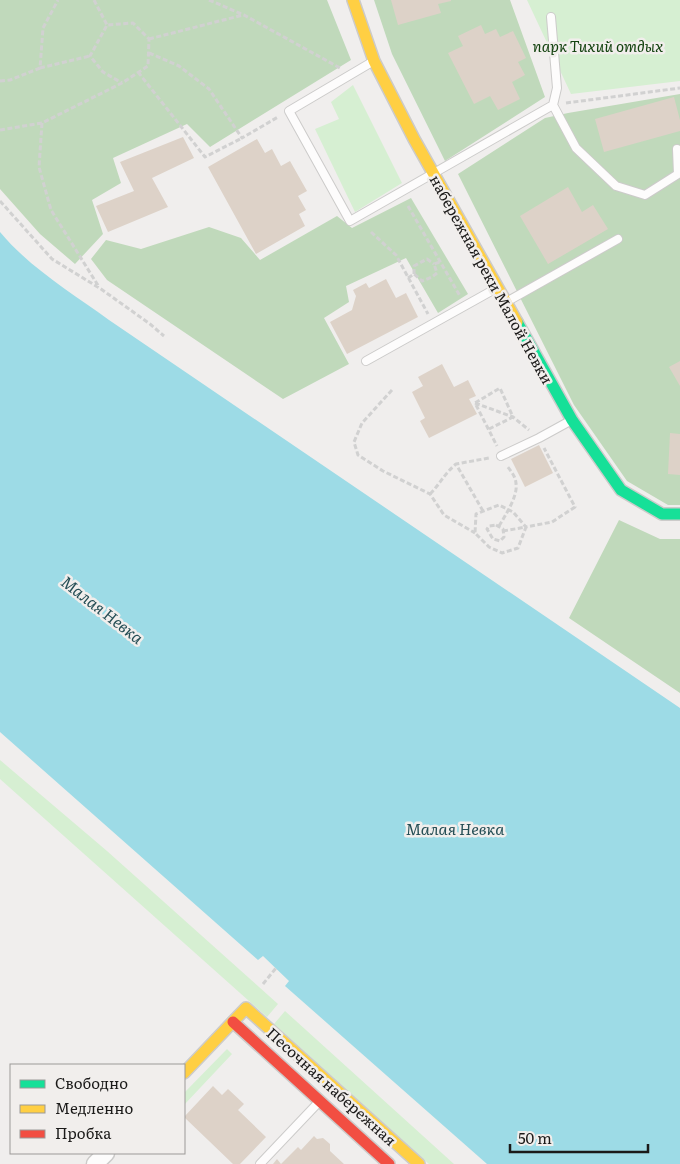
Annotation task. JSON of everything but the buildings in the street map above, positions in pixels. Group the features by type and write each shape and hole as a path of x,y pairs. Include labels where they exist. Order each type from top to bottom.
{"street":[{"name":"набережная реки Малой Невки","path":"353,0 374,61 433,174 572,420 621,490 662,514 680,514"},
{"name":"Песочная набережная","path":"389,1164 375,1159 233,1022 246,1008 419,1164"},
{"path":"185,1072 233,1022"},
{"path":"96,1164 105,1154"}],"lane":[{"path":"551,17 557,88 553,105 576,148 616,186 645,196 678,174 677,149"},
{"path":"374,61 289,111 350,221 553,105"},
{"path":"506,302 618,239"},
{"path":"366,361 497,288"},
{"path":"501,456 572,420"},
{"path":"260,1164 316,1105"}],"path":[{"path":"40,68 42,28 58,0"},
{"path":"94,0 108,26"},
{"path":"209,0 244,15 351,74"},
{"path":"149,39 244,15"},
{"path":"0,130 42,123 122,83 148,66 149,39 133,23 108,26"},
{"path":"0,81 10,80 40,68 90,56 108,26"},
{"path":"149,53 179,66 209,90 242,138"},
{"path":"90,56 103,72 122,83"},
{"path":"138,72 205,157 289,111"},
{"path":"553,105 680,88"},
{"path":"42,123 40,167 51,210 101,289"},
{"path":"0,201 52,259 101,289 164,336"},
{"path":"408,206 466,305"},
{"path":"371,232 396,255 433,323"},
{"path":"427,259 434,264 437,273 432,277 422,281 414,274 414,266 422,261 427,259"},
{"path":"434,264 440,262"},
{"path":"408,278 414,274"},
{"path":"476,403 500,388 513,417"},
{"path":"392,390 362,423 354,442 358,455 383,471 430,494 444,515 474,533 489,548 502,553 518,548 526,527"},
{"path":"476,403 513,417 539,438 575,507 552,522 503,531"},
{"path":"476,403 501,456 514,476 517,486 509,510 499,526"},
{"path":"489,429 513,417"},
{"path":"430,494 445,473 456,464 501,456"},
{"path":"456,464 483,511"},
{"path":"474,533 476,514 499,505 513,512 526,527"},
{"path":"496,525 503,528 503,531 504,537 500,541 493,539 487,529 489,526 496,525"},
{"path":"263,984 276,968"}],"green space":[{"path":"0,0 327,0 351,60 210,147 187,124 113,158 121,183 92,200 103,234 75,264 40,234 0,189"},
{"path":"374,0 510,0 545,97 445,161 392,54"},
{"name":"парк Тихий отдых","path":"527,0 680,0 680,81 571,94"},
{"path":"353,85 402,183 355,212 315,129 339,119 331,102"},
{"path":"680,94 680,505 668,505 627,481 574,405 458,174 545,118"},
{"path":"411,198 468,294 438,313 406,258 346,286 349,302 324,318 349,364 283,399 107,280 91,259 106,240 141,249 209,227 241,238 260,260 337,216 352,228"},
{"path":"619,520 660,539 680,539 680,693 569,618"},
{"path":"0,760 107,851 278,1004 267,1017 0,779"},
{"path":"285,1011 454,1164 429,1164 274,1024"},
{"path":"227,1049 232,1054 185,1104 185,1092"}],"water":[{"name":"Малая Невка","path":"0,232 24,257 66,290 680,708 680,1164 487,1164 285,986 289,981 263,956 258,960 0,732"}],"traffic: fast":[{"path":"517,322 572,420 621,490 662,514 680,514"}],"traffic: slow":[{"path":"353,0 374,61 414,139 517,322"},
{"path":"185,1072 246,1008 419,1164"}],"traffic: jam":[{"path":"233,1022 389,1164"}]}
